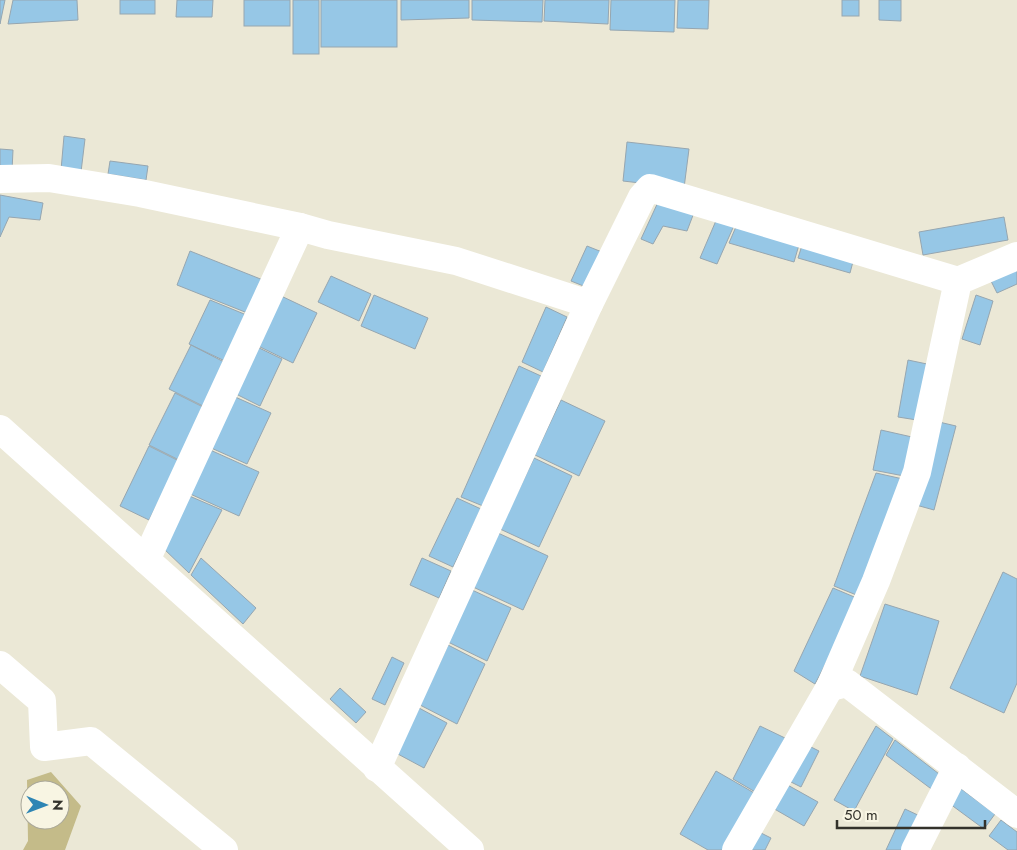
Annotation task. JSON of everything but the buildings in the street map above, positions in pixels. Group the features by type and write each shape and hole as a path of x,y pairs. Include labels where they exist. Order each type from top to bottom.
{"street":[{"path":"0,179 49,178 140,193 300,227 328,235 456,261 590,304"},
{"path":"377,768 590,304 642,197 650,188 958,280 1017,256"},
{"path":"146,560 300,227"},
{"path":"736,850 830,687 876,582 917,472 958,280"},
{"path":"0,429 470,850"},
{"path":"0,665 42,701 44,747 91,741 224,850"},
{"path":"830,687 847,683 1017,814"},
{"path":"915,850 957,767"}],"shaded area":[{"path":"51,772 58,780 27,780"},
{"path":"70,794 81,806 65,850 23,850 28,841 28,830 70,830"}]}
